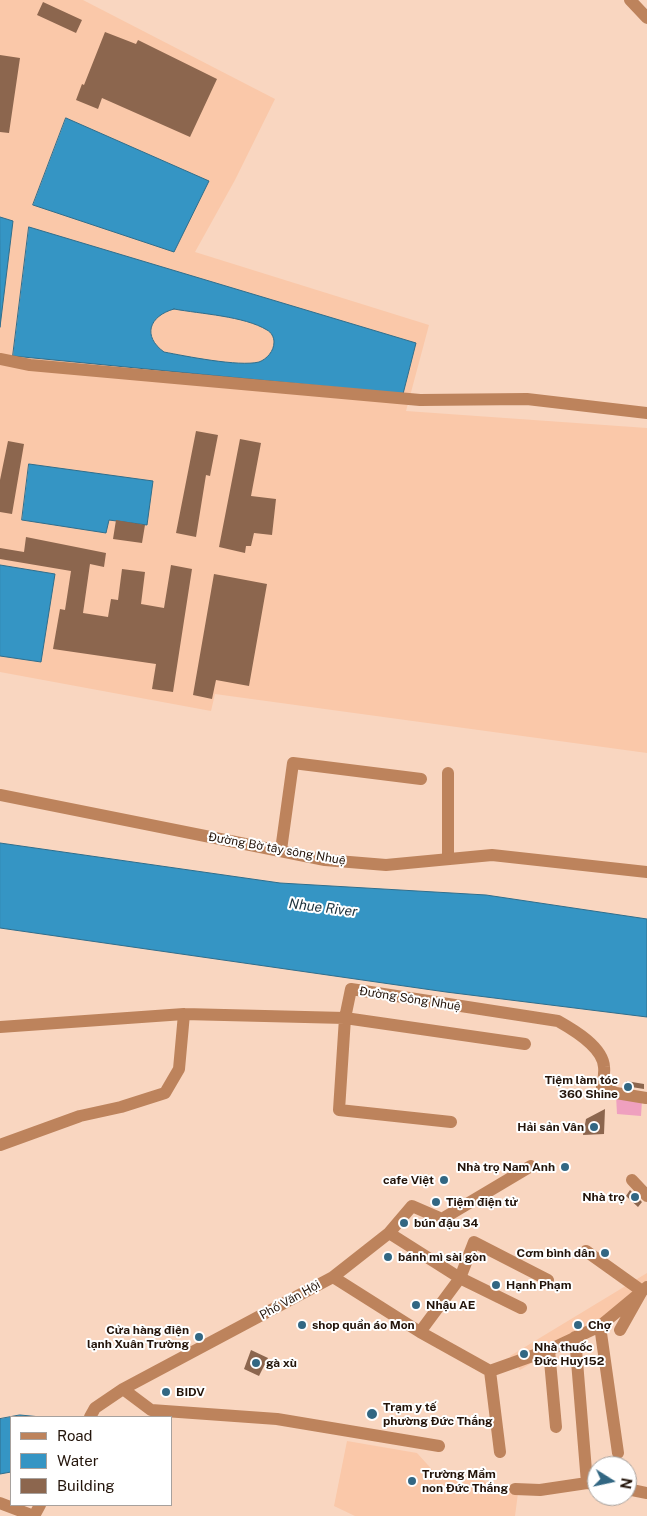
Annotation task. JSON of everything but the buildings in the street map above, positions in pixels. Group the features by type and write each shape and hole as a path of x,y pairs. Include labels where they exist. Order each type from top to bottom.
{"street":[{"path":"635,2 647,18"},
{"path":"0,360 30,365 420,400 527,399 647,413"},
{"path":"281,850 293,763 422,779"},
{"path":"448,773 448,859"},
{"name":"Đường Bờ tây sông Nhuệ","path":"0,795 326,860 386,865 492,855 647,872"},
{"name":"Đường Sông Nhuệ","path":"345,1018 351,989 387,997 558,1021 582,1034 602,1057 604,1068 602,1087 616,1093 646,1098"},
{"path":"0,1145 80,1116 122,1108 165,1093 179,1069 178,1015"},
{"path":"0,1027 178,1015 345,1018 525,1044"},
{"path":"345,1018 339,1110 451,1122"},
{"path":"333,1277 389,1234 412,1206 442,1219 531,1166"},
{"path":"632,1180 647,1196"},
{"path":"389,1234 460,1278 521,1308"},
{"path":"420,1332 460,1278 474,1242 548,1280"},
{"path":"586,1251 644,1289"},
{"name":"Phố Văn Hội","path":"91,1416 95,1408 123,1389 333,1277 420,1332 490,1371"},
{"path":"500,1452 490,1371 549,1350 600,1326 644,1289"},
{"path":"620,1330 644,1289"},
{"path":"600,1326 618,1453"},
{"path":"575,1337 589,1456"},
{"path":"549,1350 556,1427"},
{"path":"123,1389 152,1410 277,1420 439,1446"},
{"path":"515,1489 540,1490 587,1484"},
{"path":"0,1503 34,1516"}],"shaded area":[{"path":"0,0 83,0 275,99 235,180 195,252 429,325 406,411 647,428 647,753 215,694 211,711 0,672"},
{"path":"616,1095 642,1100 641,1116 617,1114"},
{"name":"Chợ","path":"647,1273 647,1294 520,1370 510,1356"},
{"name":"Trường Mầm non Đức Thắng","path":"347,1441 417,1453 437,1475 468,1472 495,1487 518,1493 515,1516 355,1516 334,1506"}],"water":[{"path":"66,118 209,181 174,252 33,205"},
{"path":"0,217 13,221 0,327"},
{"path":"29,227 416,343 403,394 13,356","holes":["174,309 222,316 258,325 272,335 273,348 265,359 250,363 212,360 164,352 153,340 151,327 159,316"]},
{"path":"29,464 153,481 147,525 109,520 106,533 22,520"},
{"path":"0,565 55,574 41,662 0,656"},
{"name":"Nhue River","path":"0,843 280,883 486,895 647,919 647,1017 446,992 0,928"},
{"path":"10,1417 10,1472 0,1474 0,1419"}],"place":[{"name":"Tiệm làm tóc 360 Shine","path":"628,1087"},
{"name":"Hải sản Vân","path":"594,1127"},
{"name":"Nhà trọ Nam Anh","path":"565,1167"},
{"name":"cafe Việt","path":"444,1180"},
{"name":"Nhà trọ","path":"635,1197"},
{"name":"Tiệm điện tử","path":"436,1202"},
{"name":"bún đậu 34","path":"404,1223"},
{"name":"Cơm bình dân","path":"605,1253"},
{"name":"bánh mì sài gòn","path":"388,1257"},
{"name":"Hạnh Phạm","path":"496,1285"},
{"name":"Nhậu AE","path":"416,1305"},
{"name":"shop quần áo Mon","path":"302,1325"},
{"name":"Chợ","path":"578,1325"},
{"name":"Cửa hàng điện lạnh Xuân Trường","path":"199,1337"},
{"name":"Nhà thuốc Đức Huy152","path":"524,1354"},
{"name":"gà xù","path":"256,1363"},
{"name":"BIDV","path":"166,1392"},
{"name":"Trạm y tế phường Đức Thắng","path":"372,1414"},
{"name":"Trường Mầm non Đức Thắng","path":"412,1481"}]}
